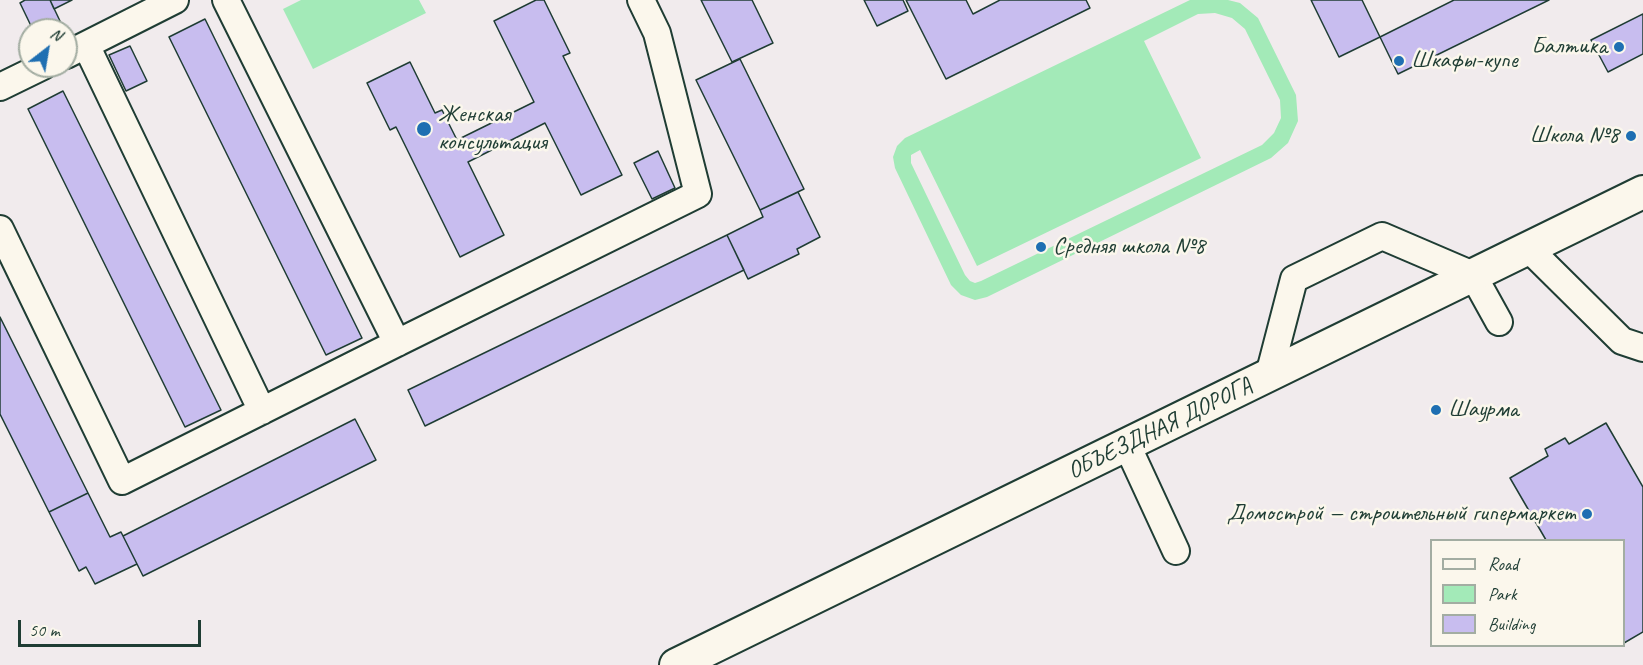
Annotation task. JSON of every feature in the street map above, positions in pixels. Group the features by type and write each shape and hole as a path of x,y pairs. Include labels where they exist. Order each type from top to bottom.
{"main road":[{"name":"ОБЪЕЗДНАЯ ДОРОГА","path":"676,665 1643,192"}],"lane":[{"path":"78,49 175,0"},
{"path":"226,0 397,343"},
{"path":"0,230 122,481 698,194 657,33 641,0"},
{"path":"78,54 262,411"},
{"path":"0,87 18,78"},
{"path":"1269,375 1294,279 1382,236 1473,275 1499,322"},
{"path":"1528,248 1622,341 1643,348"},
{"path":"1127,445 1176,551"}],"green space":[{"path":"301,0 419,0 426,13 313,69 283,9"},
{"path":"1190,0 1228,0 1240,3 1258,18 1296,95 1298,121 1288,143 1271,158 987,297 975,300 961,295 951,285 895,168 893,157 897,146 905,138","holes":["1215,13 1232,18 1245,29 1280,100 1281,118 1274,133 1262,145 981,281 975,283 970,281 911,163 911,155 920,150 977,266 1201,158 1144,41 1198,14"]}],"building":[{"path":"25,0 50,0 59,18 27,18 20,3"},
{"path":"50,0 72,0 54,9"},
{"name":"Женская консультация","path":"536,0 544,0 570,53 563,56 622,175 581,195 545,123 468,162 504,235 460,257 396,127 390,130 367,83 410,62 435,113 442,110 457,140 534,102 494,21"},
{"path":"701,0 752,0 773,43 732,62"},
{"path":"864,0 903,0 908,11 877,26"},
{"path":"906,0 966,0 973,14 1000,0 1086,0 1090,8 946,79"},
{"path":"1311,0 1362,0 1380,37 1339,57"},
{"path":"1454,0 1549,0 1398,74 1380,37"},
{"name":"Балтика","path":"1643,14 1643,54 1608,72 1591,40"},
{"path":"205,19 362,338 326,355 169,37"},
{"path":"130,46 147,81 126,91 109,55"},
{"path":"740,59 804,189 760,210 696,80"},
{"path":"63,91 221,410 185,427 28,109"},
{"path":"658,151 675,188 652,199 634,163"},
{"path":"798,192 820,237 797,249 799,254 748,279 727,235 763,217 760,210"},
{"path":"727,235 744,270 425,426 408,390"},
{"path":"0,317 88,493 49,512 0,414"},
{"path":"355,419 376,460 143,576 123,536"},
{"name":"Домострой — строительный гипермаркет","path":"1606,423 1643,487 1643,632 1625,642 1625,539 1545,539 1510,478 1548,456 1545,449 1565,438 1569,444"},
{"path":"88,493 110,537 121,532 137,564 95,584 86,567 79,571 49,512"}],"place":[{"name":"Балтика","path":"1619,47"},
{"name":"Шкафы-купе","path":"1399,61"},
{"name":"Женская консультация","path":"424,129"},
{"name":"Школа №8","path":"1631,136"},
{"name":"Средняя школа №8","path":"1041,247"},
{"name":"Шаурма","path":"1436,410"},
{"name":"Домострой — строительный гипермаркет","path":"1587,514"}]}
